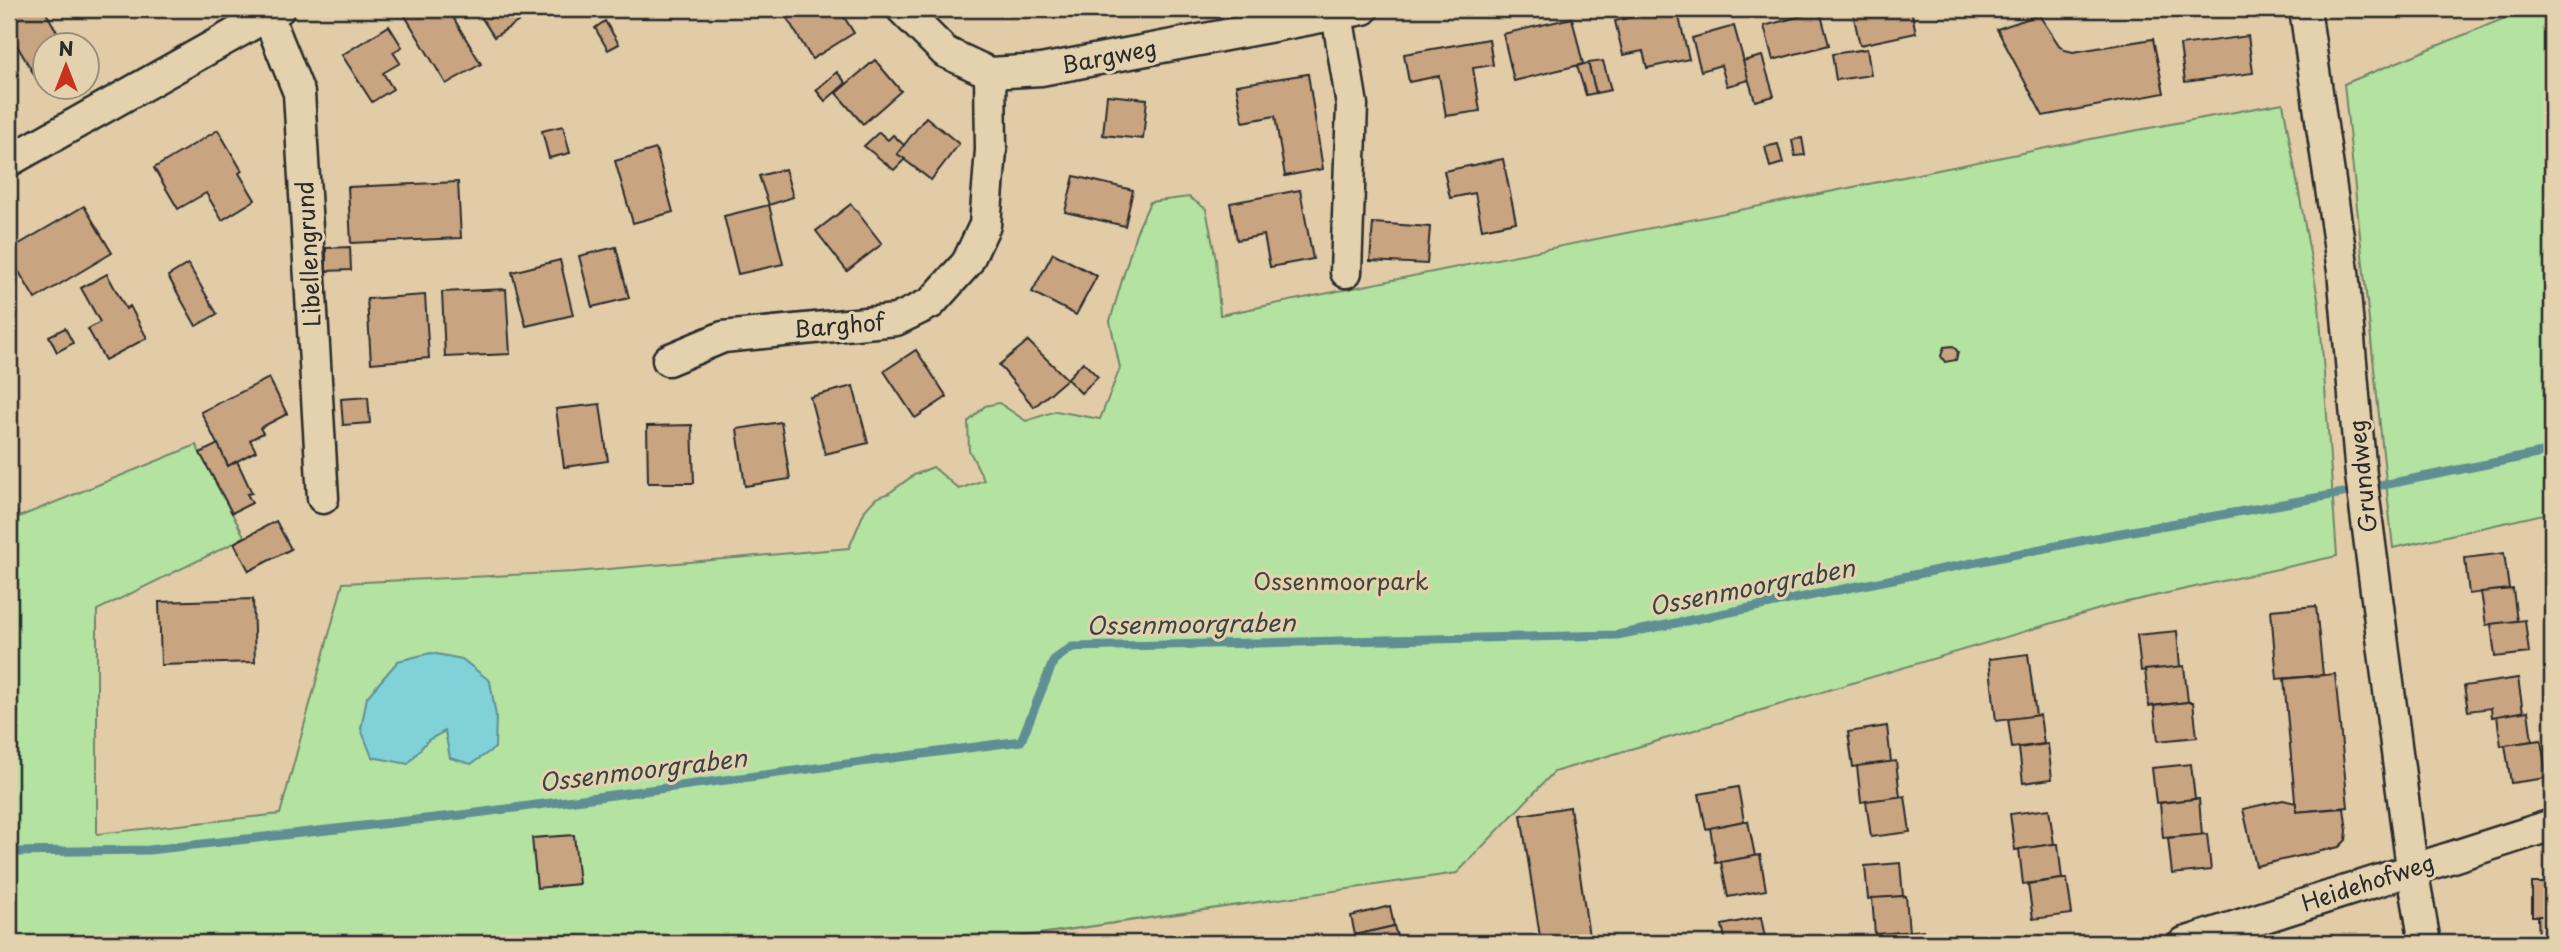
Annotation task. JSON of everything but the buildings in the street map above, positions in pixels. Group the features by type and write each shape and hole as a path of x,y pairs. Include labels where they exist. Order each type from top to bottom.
{"street":[{"name":"Bargweg","path":"902,9 945,52 990,73 1041,70 1350,11 1352,105 1346,272"},
{"name":"Grundweg","path":"2305,9 2343,271 2361,475 2412,868 2425,943"},
{"path":"9,160 274,12"},
{"name":"Libellengrund","path":"274,12 299,93 323,498"},
{"name":"Barghof","path":"668,360 723,337 896,320 931,303 967,263 985,225 991,150 990,73"},
{"name":"Heidehofweg","path":"2184,943 2552,825"}],"green space":[{"path":"2527,9 2552,9 2552,512 2393,548 2344,84"},
{"name":"Ossenmoorpark","path":"2283,103 2319,304 2337,556 2113,605 1554,772 1457,873 978,943 663,943 496,934 459,943 9,943 9,499 19,517 196,445 244,536 97,610 97,834 280,814 343,583 574,572 849,548 865,510 876,498 889,493 914,475 933,467 959,489 984,480 969,450 968,422 985,406 999,403 1026,421 1056,411 1100,419 1120,368 1110,321 1136,233 1150,202 1189,197 1206,209 1216,260 1220,315 2101,137"}],"water":[{"path":"431,653 462,659 490,681 496,716 495,748 471,764 450,758 445,731 428,740 408,764 372,757 361,729 367,697 398,661"}],"waterway":[{"name":"Ossenmoorgraben","path":"2383,485 2552,451"},
{"name":"Ossenmoorgraben","path":"9,852 149,850 461,815 1021,741 1054,660 1072,647 1617,635 2110,535 2343,493"}]}
